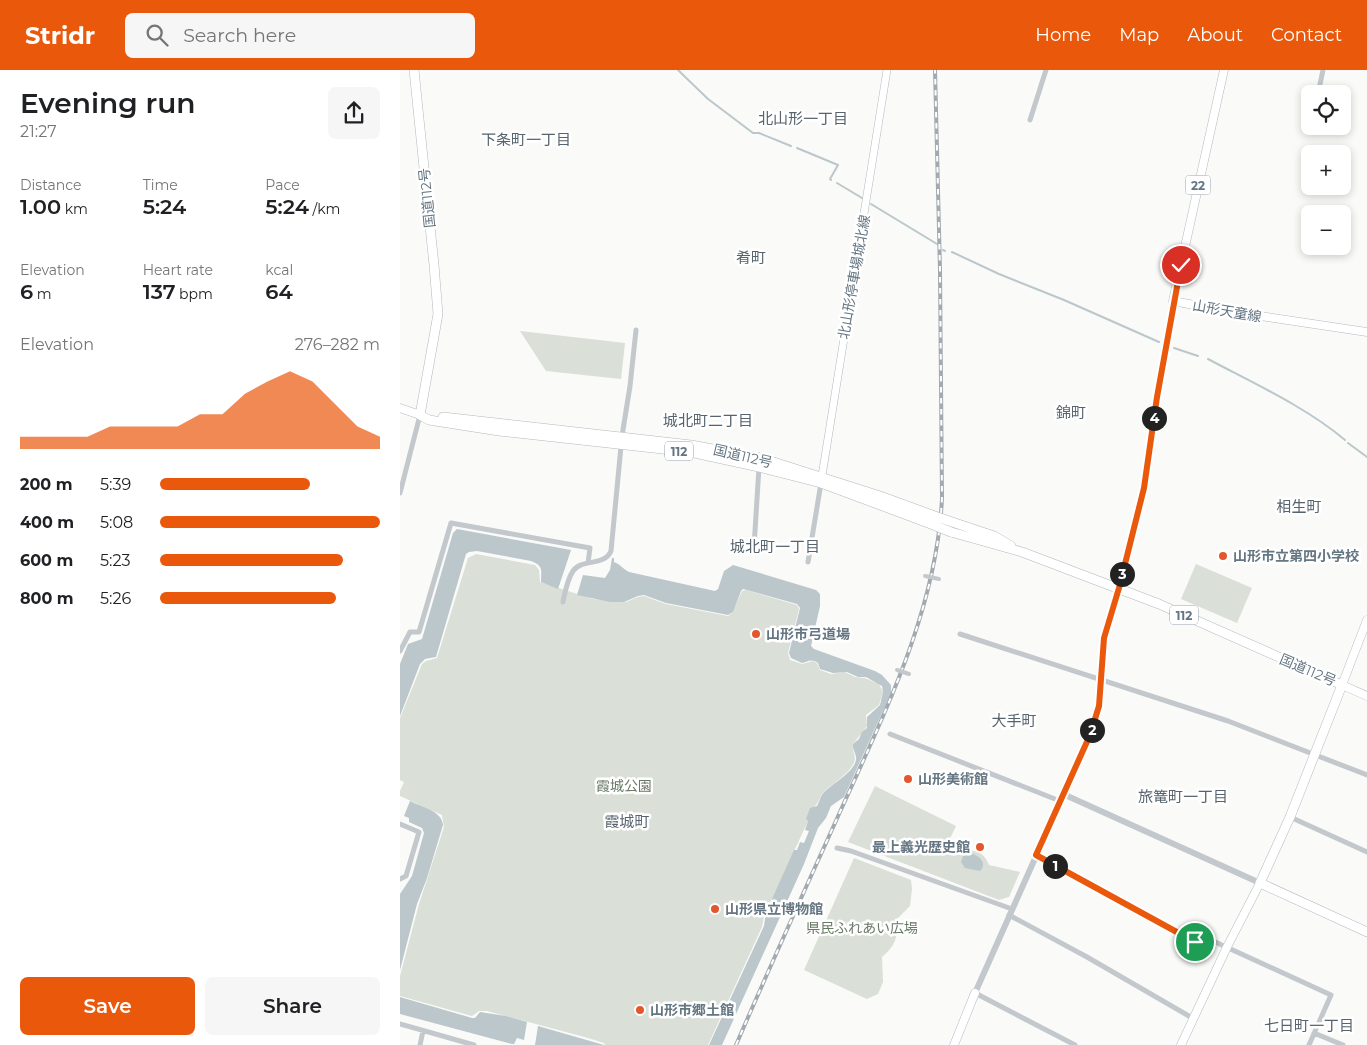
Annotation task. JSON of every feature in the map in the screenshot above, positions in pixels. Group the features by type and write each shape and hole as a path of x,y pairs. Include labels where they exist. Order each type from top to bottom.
{"highway":[{"name":"国道112号","path":"414,70 438,314 420,415 429,420 499,431 691,444 761,458 932,519 952,522 994,536 1022,552"},
{"name":"国道112号","path":"622,440 690,452 822,480"},
{"name":"国道112号","path":"932,519 951,532 1022,552 1159,604 1342,685 1290,817 1260,883"},
{"path":"1260,883 1367,932"}],"main road":[{"name":"北山形停車場城北線","path":"822,480 887,70"},
{"name":"山形天童線","path":"1224,70 1173,301 1367,332"},
{"path":"400,408 420,415"},
{"path":"1367,620 1342,685 1367,696"},
{"path":"1181,1045 1260,883"},
{"path":"954,1045 975,993"}],"street":[{"path":"1030,120 1046,70"},
{"path":"1320,85 1324,70"},
{"path":"1075,1045 975,993 1092,728 1099,706 1104,638 1119,588 1144,488 1173,301"},
{"path":"563,602 565,589 574,570 578,566 606,558 611,551 622,440 636,330"},
{"path":"400,493 420,415"},
{"path":"754,547 760,467"},
{"path":"808,562 822,480"},
{"path":"400,651 410,632 419,632 451,523 590,548 588,563"},
{"path":"925,576 938,579"},
{"path":"960,634 1228,721 1367,775"},
{"path":"897,670 909,674"},
{"path":"890,734 1060,801"},
{"path":"1063,794 1260,883"},
{"path":"1290,817 1367,852"},
{"path":"400,824 419,832 406,876 400,879"},
{"path":"838,848 851,851 1011,912 1194,1019"},
{"path":"1036,855 1195,942 1213,940 1331,995 1309,1045"},
{"path":"400,1024 474,1045"},
{"path":"420,1045 423,1031"},
{"path":"1314,1033 1343,1045"}],"green space":[{"path":"520,331 625,343 621,379 546,371"},
{"name":"霞城公園","path":"476,554 535,565 539,570 540,582 593,599 626,602 644,596 666,604 728,616 732,613 742,591 746,590 797,605 799,609 788,653 790,660 802,664 813,661 817,663 820,670 831,674 845,672 855,677 865,678 879,684 883,692 879,705 866,715 867,726 853,744 855,759 853,764 846,773 824,792 815,806 764,916 762,927 708,1045 605,1045 588,1038 487,1011 479,1011 472,1016 400,996 400,976 419,904 444,827 442,815 400,796 404,782 400,780 400,718 422,664 437,658 468,558"},
{"path":"1196,564 1252,588 1237,623 1181,599"},
{"path":"875,786 956,826 949,841 960,852 978,852 989,865 1020,872 1009,897 999,900 848,842"},
{"name":"県民ふれあい広場","path":"854,858 911,880 912,889 910,906 897,919 895,940 891,948 882,957 883,982 878,994 867,999 804,970"}],"shaded area":[{"path":"457,529 571,550 558,589 541,582 540,567 531,561 477,551 466,554 436,657 425,659 420,664 400,716 400,664 408,644 422,639 453,533"},
{"path":"612,558 614,558 614,562 629,572 715,591 718,589 724,571 733,565 816,590 820,594 820,606 811,646 814,649 875,671 882,675 891,685 891,693 844,797 831,806 826,818 818,828 804,864 722,1045 709,1045 764,926 766,912 794,850 797,850 800,842 804,843 809,831 805,830 810,808 817,806 821,796 851,770 854,765 856,758 853,744 867,728 867,717 880,705 883,692 882,686 866,677 858,677 847,672 833,673 820,669 818,663 813,661 802,663 791,658 789,653 800,608 797,604 743,589 733,612 728,615 666,603 644,595 624,602 610,602 577,595 583,575 605,578 610,570"},
{"path":"410,801 435,813 442,820 443,825 417,904 400,970 400,894 412,876 424,833 422,828 409,822 409,818 404,816"},
{"path":"973,854 983,863 980,871 965,868 961,862 963,856"},
{"path":"400,997 472,1018 475,1018 480,1012 527,1022 524,1040 517,1038 514,1044 512,1044 400,1014"},
{"path":"538,1026 604,1045 535,1045"}],"waterway":[{"path":"678,70 708,99 753,133 759,133 791,146"},
{"path":"797,148 838,165 831,180"},
{"path":"837,183 862,198"},
{"path":"871,204 937,244"},
{"path":"952,252 1159,342"},
{"path":"1174,348 1198,356"},
{"path":"1208,359 1296,406 1345,440"},
{"path":"1348,443 1367,457"}],"railway":[{"path":"736,1045 893,692 908,655 931,578 942,498 940,270 935,70"}],"place":[{"name":"山形市立第四小学校","path":"1223,556"},
{"name":"山形市弓道場","path":"756,634"},
{"name":"山形美術館","path":"908,779"},
{"name":"最上義光歴史館","path":"980,847"},
{"name":"山形県立博物館","path":"715,909"},
{"name":"山形市郷土館","path":"640,1010"}],"district":[{"name":"北山形一丁目","path":"803,118"},
{"name":"下条町一丁目","path":"526,139"},
{"name":"肴町","path":"751,257"},
{"name":"錦町","path":"1071,412"},
{"name":"城北町二丁目","path":"708,420"},
{"name":"相生町","path":"1299,506"},
{"name":"城北町一丁目","path":"775,546"},
{"name":"大手町","path":"1014,720"},
{"name":"旅篭町一丁目","path":"1183,796"},
{"name":"霞城町","path":"627,821"},
{"name":"七日町一丁目","path":"1309,1025"}],"route":[{"path":"1181,265 1157,397 1144,488 1119,588 1104,638 1099,706 1090,735 1036,855 1195,942"}]}
